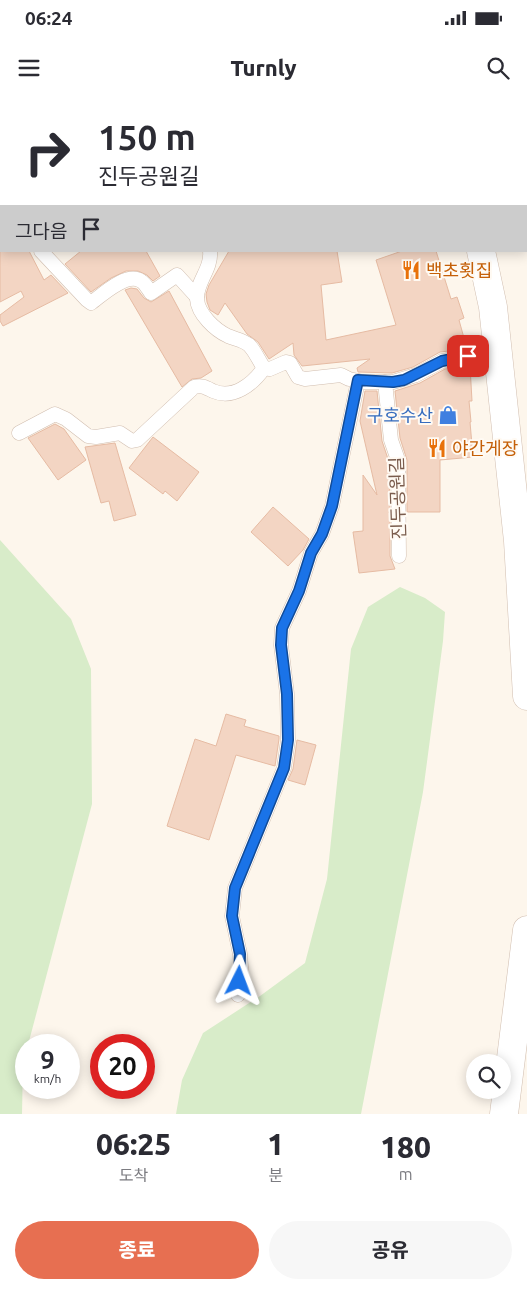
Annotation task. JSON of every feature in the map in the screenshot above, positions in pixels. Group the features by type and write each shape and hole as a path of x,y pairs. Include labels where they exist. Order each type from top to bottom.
{"street":[{"path":"482,252 493,307 518,541 527,696"},
{"path":"504,1114 527,930"}],"lane":[{"path":"42,252 91,303 119,282 135,278 140,280 151,293 177,275 197,296"},
{"path":"210,252 211,261 197,296 199,308 224,334 244,341 250,346 264,368 270,369 286,362 290,363 298,377 305,379 341,375 358,380 385,382 404,380 442,361 498,353"},
{"path":"19,432 55,414 66,419 88,436 120,434 132,441 138,440 194,387 205,386 214,391 232,394 251,382 264,368"},
{"path":"238,995 241,967 232,916 235,888 284,768 288,740 287,694 281,645 282,628 299,591 311,553 322,534 332,506 358,380"},
{"name":"진두공원길","path":"385,382 391,440 398,460 399,556"}],"green space":[{"path":"0,540 71,619 91,669 92,804 31,1034 15,1034 15,1099 22,1099 22,1114 0,1114"},
{"path":"400,587 425,598 445,612 443,641 423,792 361,1114 176,1114 182,1080 203,1033 260,996 305,963 327,879 351,649 368,607"}],"building":[{"path":"0,252 30,252 44,280 51,275 68,293 3,326 0,321 0,315 24,297 21,291 0,302"},
{"path":"80,252 147,252 160,276 153,281 147,275 138,271 126,271 111,278 91,292 65,264"},
{"path":"228,252 337,252 342,282 321,285 326,340 396,325 376,260 399,252 436,252 451,299 457,297 464,318 459,320 467,349 440,352 413,367 392,373 358,372 357,368 370,359 302,366 294,355 293,343 269,359 258,342 247,334 225,303 218,315 210,310 206,294 209,285"},
{"path":"137,289 144,298 151,302 169,291 212,371 201,378 192,379 182,387 125,290"},
{"path":"470,366 472,401 469,401 473,457 440,460 440,512 407,512 407,460 400,438 395,391 420,383 445,369"},
{"path":"365,391 377,391 382,441 389,462 390,512 388,512 390,514 390,556 395,569 359,573 353,532 363,531 363,475 377,495 360,421"},
{"path":"55,424 64,429 86,460 58,480 28,438"},
{"path":"153,437 199,472 177,501 165,491 163,494 129,468"},
{"path":"115,443 136,515 114,521 109,501 101,503 85,447"},
{"path":"273,507 309,539 303,550 288,566 251,532"},
{"path":"226,714 246,720 244,726 279,736 279,739 275,766 236,755 209,840 167,826 195,739 216,746"},
{"path":"297,740 316,745 305,785 288,780 293,769"}],"place":[{"name":"백초횟집","path":"411,270"},
{"name":"구호수산","path":"448,415"},
{"name":"야간게장","path":"437,448"}],"route":[{"path":"239,981 240,954 232,916 232,902 235,888 284,768 288,740 287,694 281,645 282,628 299,591 311,553 322,534 332,506 358,380 364,382 404,380 442,361 468,356"}]}
